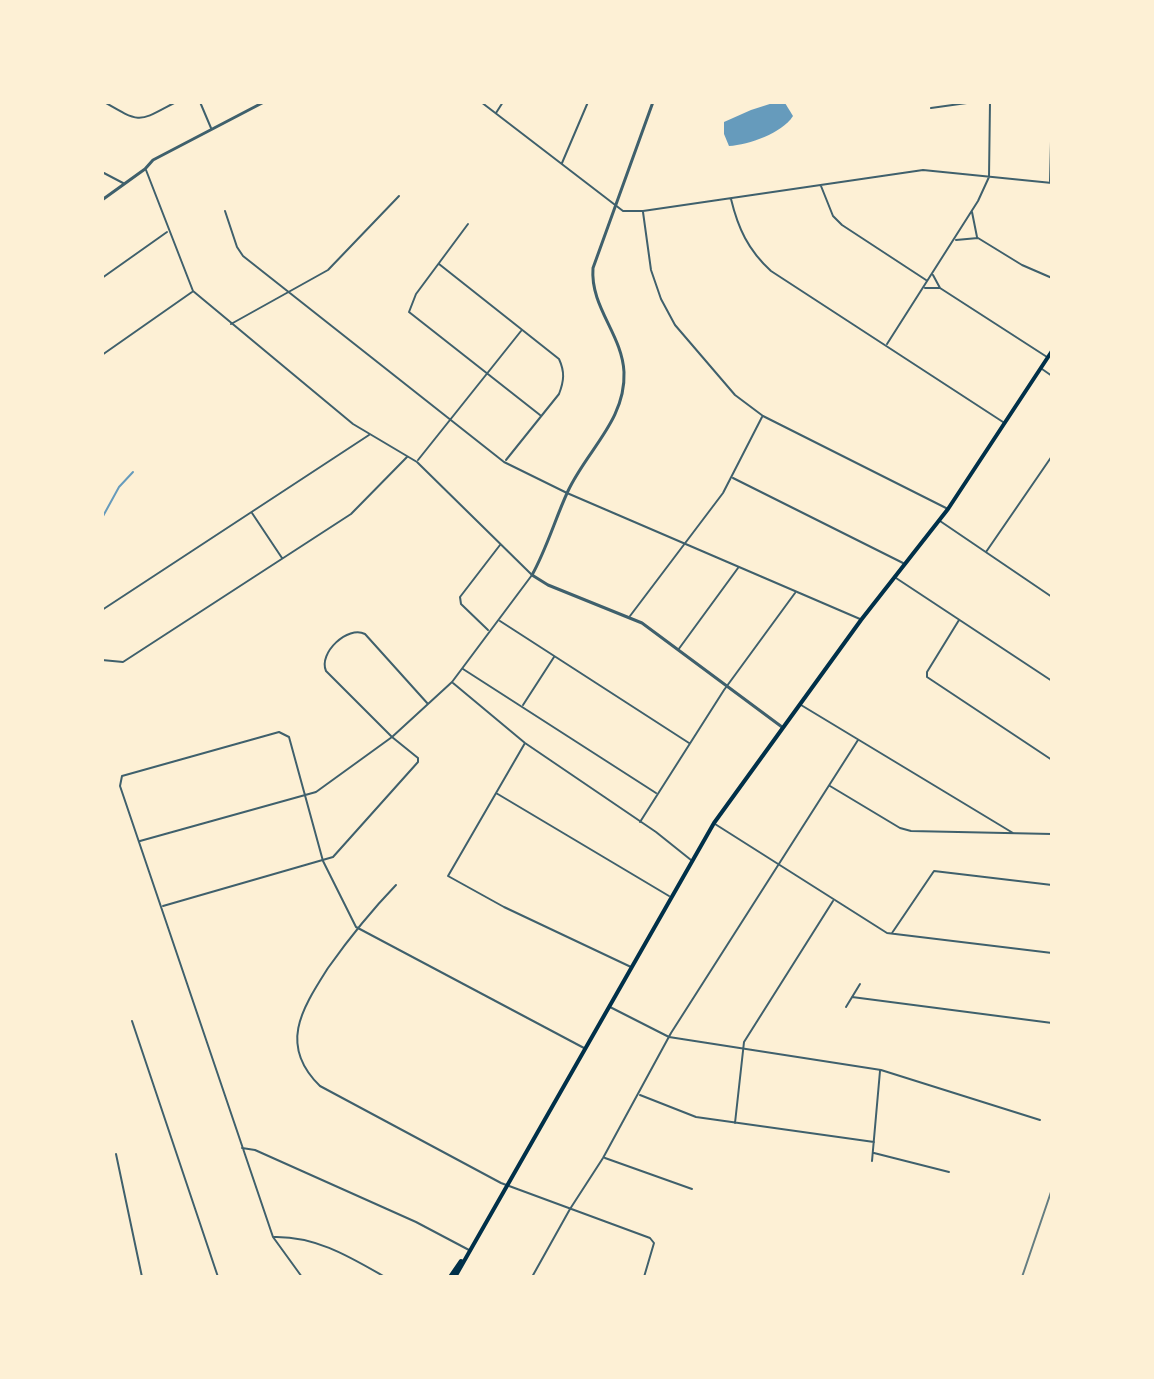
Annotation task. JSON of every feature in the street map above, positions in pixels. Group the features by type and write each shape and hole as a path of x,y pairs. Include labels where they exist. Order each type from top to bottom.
{"main road":[{"path":"452,1277 714,823 861,620 948,509 1052,351"}],"street":[{"path":"104,102 135,120 147,118 176,102"},
{"path":"200,102 212,129"},
{"path":"102,200 153,160 264,102"},
{"path":"481,102 623,211 643,211 923,170 1051,183 1052,102"},
{"path":"496,113 503,102"},
{"path":"561,164 588,102"},
{"path":"139,841 316,792 392,737 452,682 532,575 580,466 615,417 623,397 623,362 618,344 594,294 592,278 595,259 653,102"},
{"path":"931,108 974,102"},
{"path":"886,345 972,212 989,177 990,102"},
{"path":"145,169 193,291 353,424 417,462 532,575 548,585 630,616 782,727"},
{"path":"102,172 124,184"},
{"path":"820,185 833,216 842,225 927,280"},
{"path":"231,324 328,270 399,196"},
{"path":"730,198 738,228 755,256 763,263 1004,423"},
{"path":"225,211 239,252 504,462 567,493 861,620"},
{"path":"643,211 651,270 661,299 675,325 735,395 763,416 948,509"},
{"path":"972,212 978,238 1022,265 1052,278"},
{"path":"468,224 416,294 409,312 541,416"},
{"path":"102,278 168,231"},
{"path":"954,240 978,238"},
{"path":"439,264 559,359 563,369 564,382 559,394 504,462"},
{"path":"932,274 940,288 1048,357"},
{"path":"923,287 940,288"},
{"path":"102,355 193,291"},
{"path":"417,462 521,330"},
{"path":"1041,368 1052,376"},
{"path":"630,616 732,478 763,416"},
{"path":"102,610 370,435"},
{"path":"986,553 1052,456"},
{"path":"102,660 123,662 351,514 407,457"},
{"path":"732,478 905,564"},
{"path":"252,512 283,559"},
{"path":"939,521 1052,597"},
{"path":"489,632 461,604 460,597 501,545"},
{"path":"678,650 739,567"},
{"path":"895,577 1052,681"},
{"path":"640,822 689,743 796,592"},
{"path":"499,620 689,743"},
{"path":"959,620 927,672 927,677 1052,760"},
{"path":"162,906 323,861 339,852 418,762 418,758 392,737 323,667 324,655 348,633 360,631 365,634 429,705"},
{"path":"522,706 554,657"},
{"path":"462,669 657,794"},
{"path":"452,682 525,743 693,861"},
{"path":"800,704 1013,833"},
{"path":"302,1277 273,1237 120,786 121,778 285,733 289,737 323,861 356,927 586,1048"},
{"path":"532,1277 603,1158 669,1037 858,740"},
{"path":"525,743 448,876 504,907 631,967"},
{"path":"829,786 900,828 911,831 1052,834"},
{"path":"495,792 672,898"},
{"path":"714,823 887,933 1052,953"},
{"path":"892,934 931,874 939,872 1052,885"},
{"path":"396,885 356,927 305,1004 298,1028 302,1062 320,1086 507,1184 653,1240 644,1277"},
{"path":"735,1123 744,1042 834,900"},
{"path":"846,1007 860,984"},
{"path":"852,997 1052,1023"},
{"path":"609,1007 669,1037 881,1070 1040,1120"},
{"path":"132,1021 218,1277"},
{"path":"872,1161 881,1070"},
{"path":"639,1094 696,1117 874,1142"},
{"path":"241,1148 255,1150 416,1222 470,1250"},
{"path":"873,1152 949,1172"},
{"path":"116,1154 142,1277"},
{"path":"603,1158 692,1189"},
{"path":"273,1237 303,1238 327,1246 385,1277"}],"water":[{"path":"776,102 785,103 793,116 788,122 764,137 729,146 724,134 724,122"}],"waterway":[{"path":"102,518 119,487 133,472"}],"railway":[{"path":"1022,1277 1052,1189"}]}
